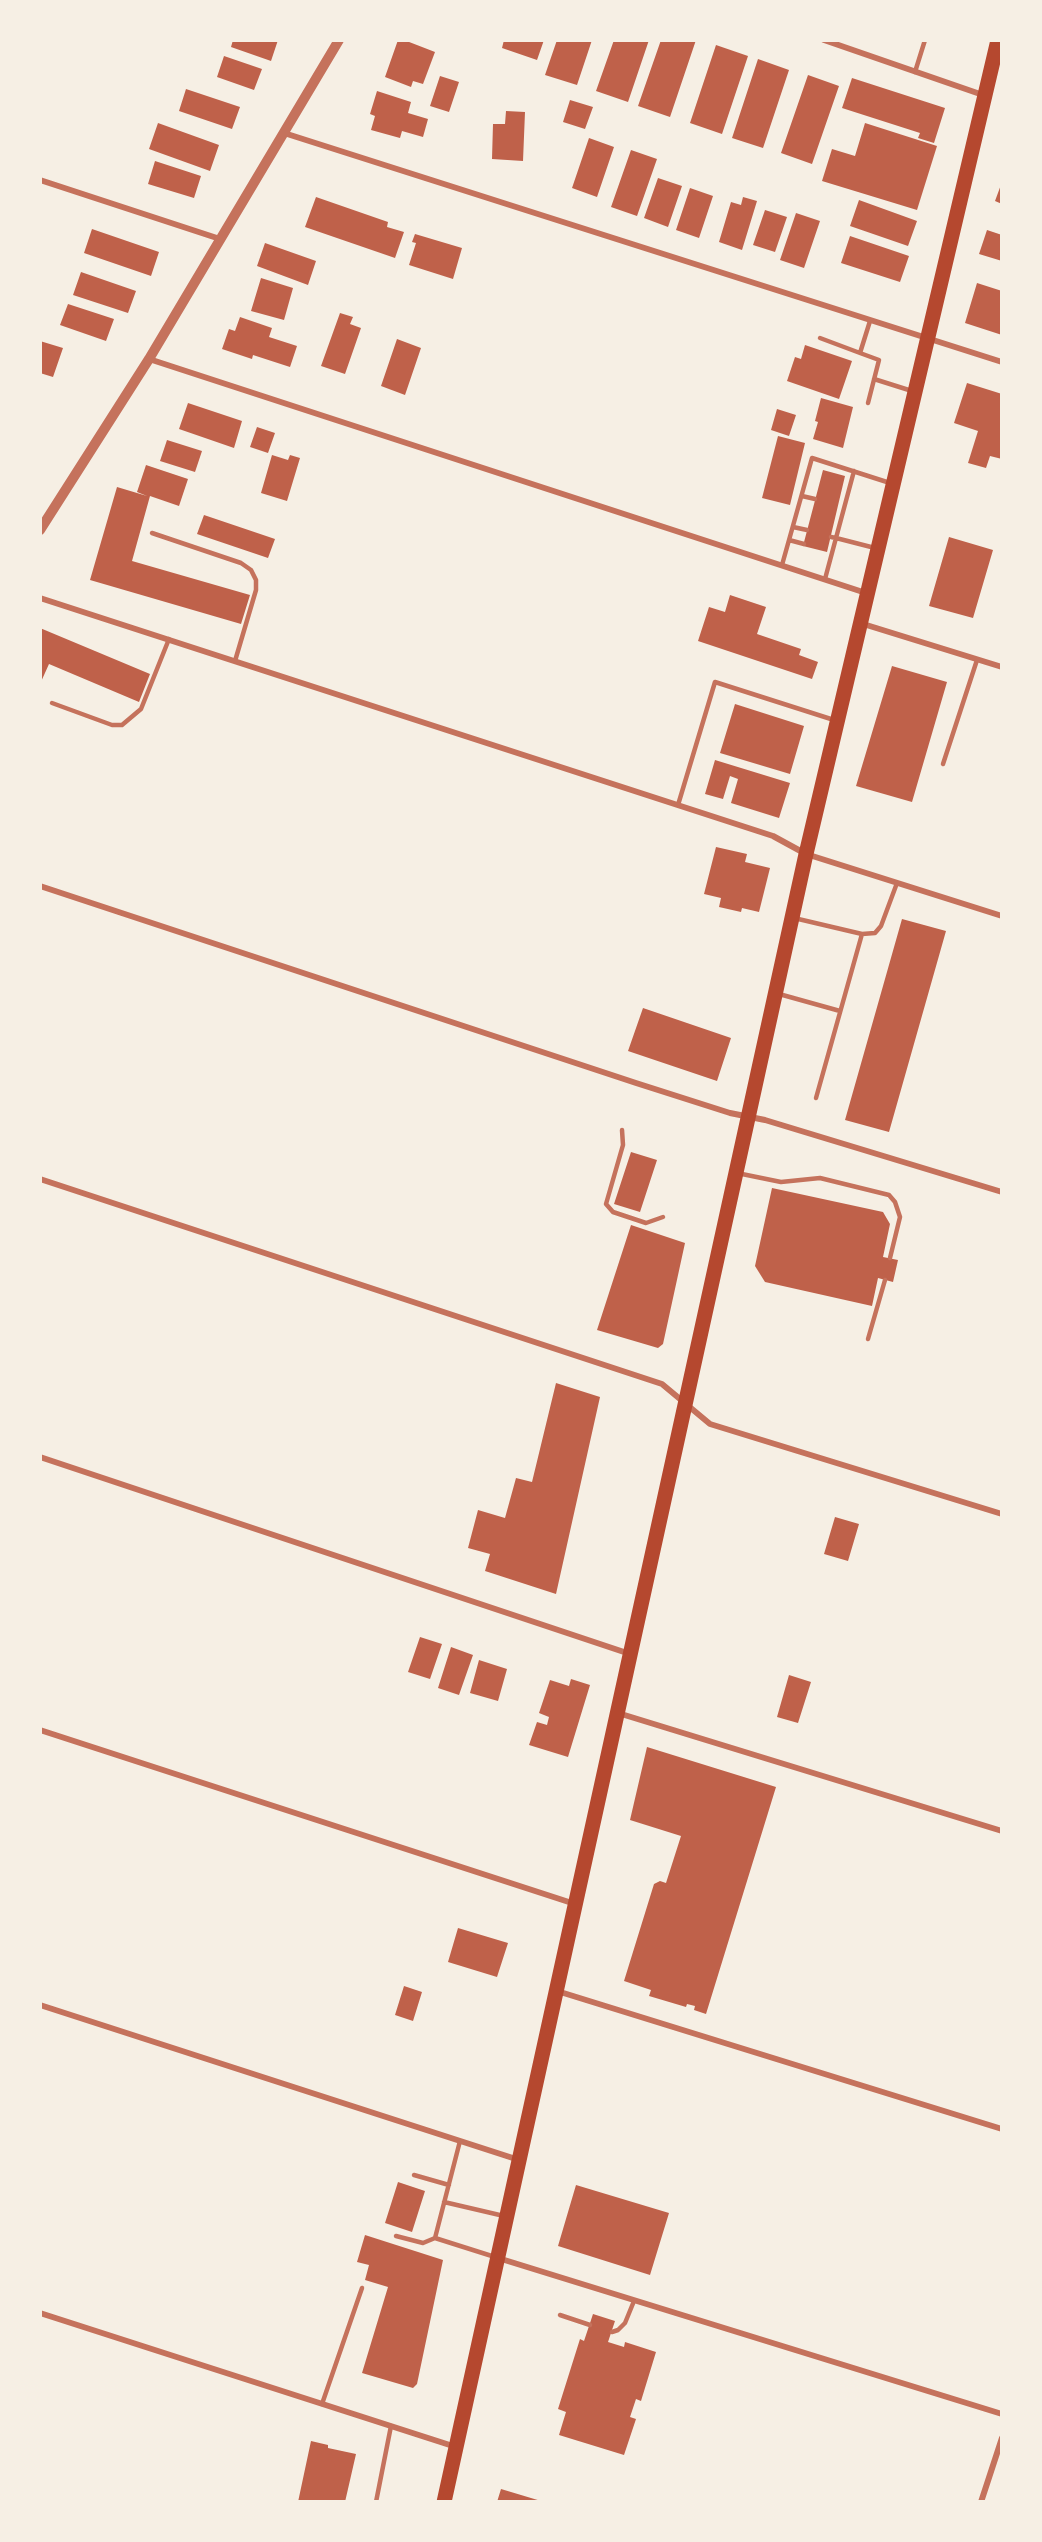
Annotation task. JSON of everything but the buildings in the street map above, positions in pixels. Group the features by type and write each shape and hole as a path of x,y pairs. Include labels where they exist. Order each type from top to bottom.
{"main road":[{"path":"444,2502 806,854 914,392 999,43"}],"street":[{"path":"40,530 149,359 339,40"},
{"path":"824,40 987,96"},
{"path":"284,133 1002,362"},
{"path":"40,180 220,239"},
{"path":"149,359 867,593"},
{"path":"40,598 773,836 806,854 1002,916"},
{"path":"860,623 1002,667"},
{"path":"40,886 636,1083 1002,1192"},
{"path":"40,1179 634,1374 662,1384 710,1424 1002,1514"},
{"path":"40,1457 631,1654"},
{"path":"618,1713 1002,1831"},
{"path":"40,1730 575,1904"},
{"path":"556,1991 1002,2129"},
{"path":"40,2005 519,2160"},
{"path":"498,2258 1002,2414"},
{"path":"40,2313 456,2447"},
{"path":"981,2502 1002,2438"}],"lane":[{"path":"915,72 925,40"},
{"path":"861,353 870,321"},
{"path":"820,338 879,360 868,404"},
{"path":"874,379 914,392"},
{"path":"782,565 812,458 893,484"},
{"path":"825,579 841,506 854,471"},
{"path":"802,496 815,500"},
{"path":"793,527 807,530"},
{"path":"152,533 241,563 251,570 256,580 256,590 236,661"},
{"path":"833,537 878,549"},
{"path":"789,540 804,544"},
{"path":"52,703 112,725 122,725 141,709 169,639"},
{"path":"944,764 977,660"},
{"path":"678,805 715,682 837,721"},
{"path":"792,917 862,934 875,933 881,926 897,883"},
{"path":"816,1098 862,934"},
{"path":"776,993 840,1011"},
{"path":"622,1130 623,1145 606,1204 613,1212 646,1223 663,1217"},
{"path":"736,1173 781,1182 820,1178 889,1195 896,1202 900,1217 890,1258"},
{"path":"868,1339 885,1280"},
{"path":"435,2238 460,2141"},
{"path":"414,2175 449,2185"},
{"path":"444,2202 507,2216"},
{"path":"396,2236 423,2243 435,2238 498,2258"},
{"path":"322,2404 362,2288"},
{"path":"612,2332 625,2323 634,2301"},
{"path":"560,2315 590,2325"},
{"path":"376,2502 391,2426"}]}
